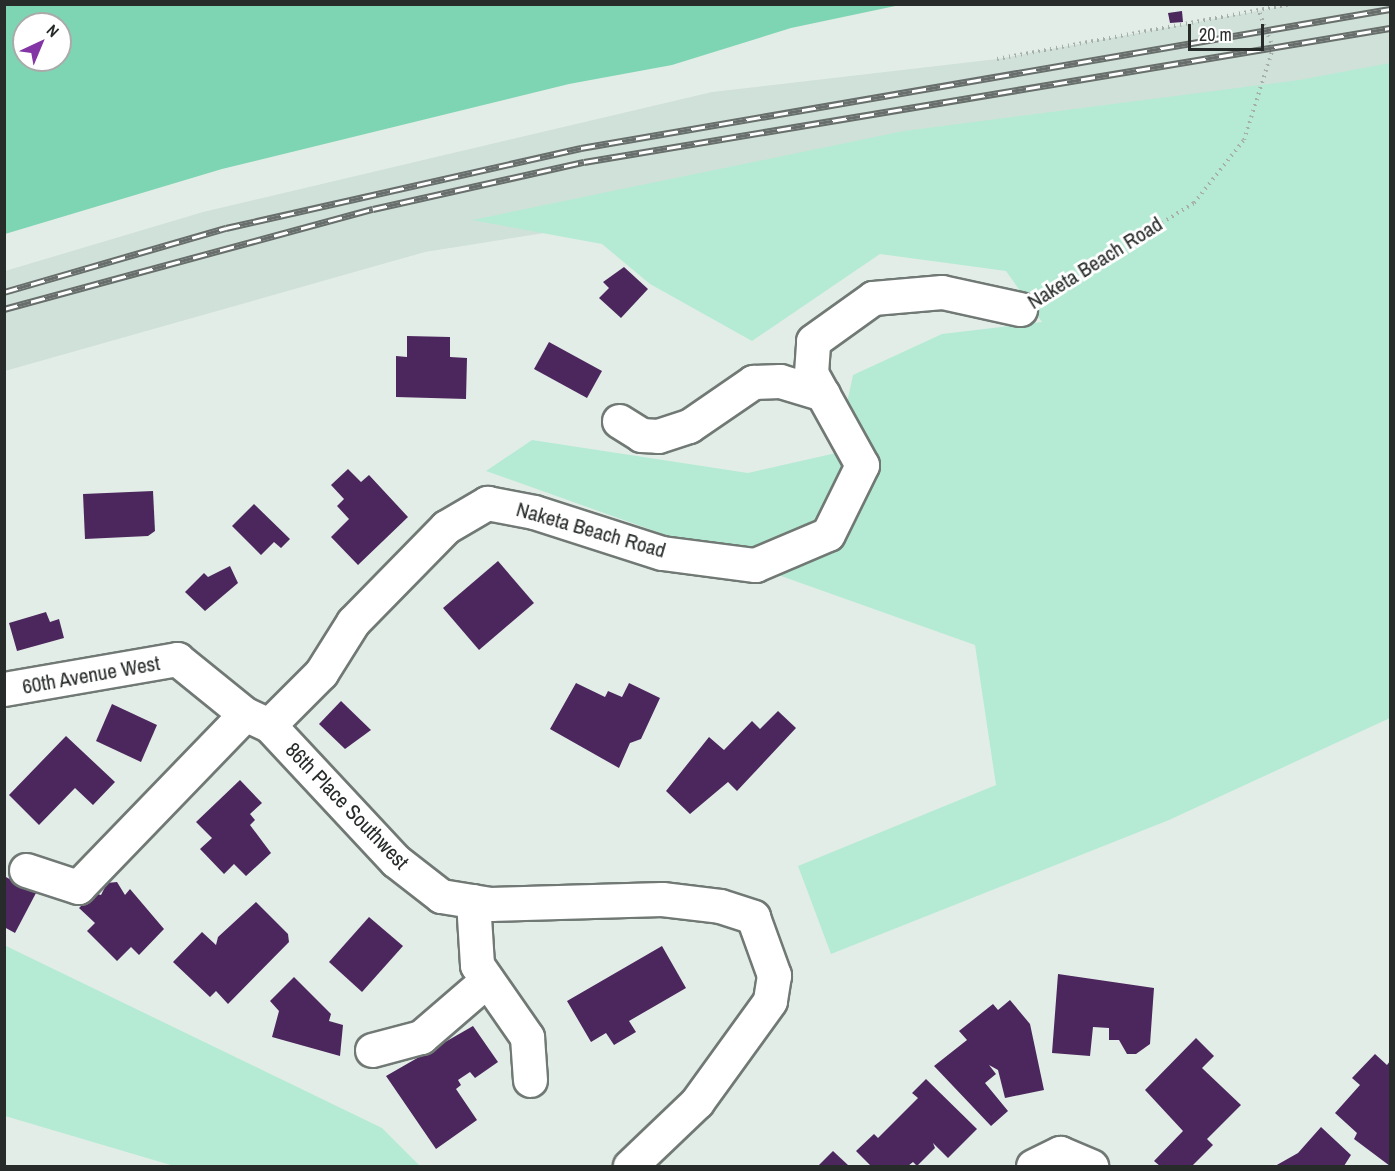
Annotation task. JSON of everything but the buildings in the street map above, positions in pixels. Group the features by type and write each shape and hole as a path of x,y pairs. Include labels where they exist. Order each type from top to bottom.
{"street":[{"name":"Naketa Beach Road","path":"257,719 321,673 353,622 446,527 487,502 534,512 662,553 755,565 828,534 862,465 811,373 813,341 873,298 942,292 1020,309"},
{"path":"619,421 641,435 658,436 689,426 753,382 780,381 824,394"},
{"name":"86th Place Southwest","path":"177,659 257,719 396,861 441,896 473,901 662,899 720,906 753,917 767,946 774,975 770,1001 749,1035 697,1102 630,1167"},
{"name":"60th Avenue West","path":"4,690 177,659"},
{"path":"26,870 78,887 257,719"},
{"path":"473,901 477,965 527,1037 530,1080"},
{"path":"372,1050 421,1037 487,980"},
{"path":"1033,1167 1060,1153 1091,1167"}],"path":[{"path":"997,59 1290,4"},
{"name":"Naketa Beach Road","path":"1020,309 1201,194 1244,140 1273,48 1259,11"}],"shaded area":[{"path":"5,4 900,4 791,28 672,65 569,84 222,169 5,234"},
{"path":"1290,5 1390,5 1390,85 778,196 425,252 5,371 5,271 203,212 712,92 997,59"},
{"path":"1390,63 1390,718 1169,820 831,954 798,866 996,785 975,645 486,471 532,440 748,473 836,453 853,375 942,334 1042,322 1006,271 880,254 752,341 650,284 602,244 472,220 904,131 1299,80"},
{"path":"4,945 382,1128 420,1166 174,1166 5,1116"}],"railway":[{"path":"4,292 226,228 581,148 1390,9"},
{"path":"4,309 373,209 584,162 1390,28"}]}
